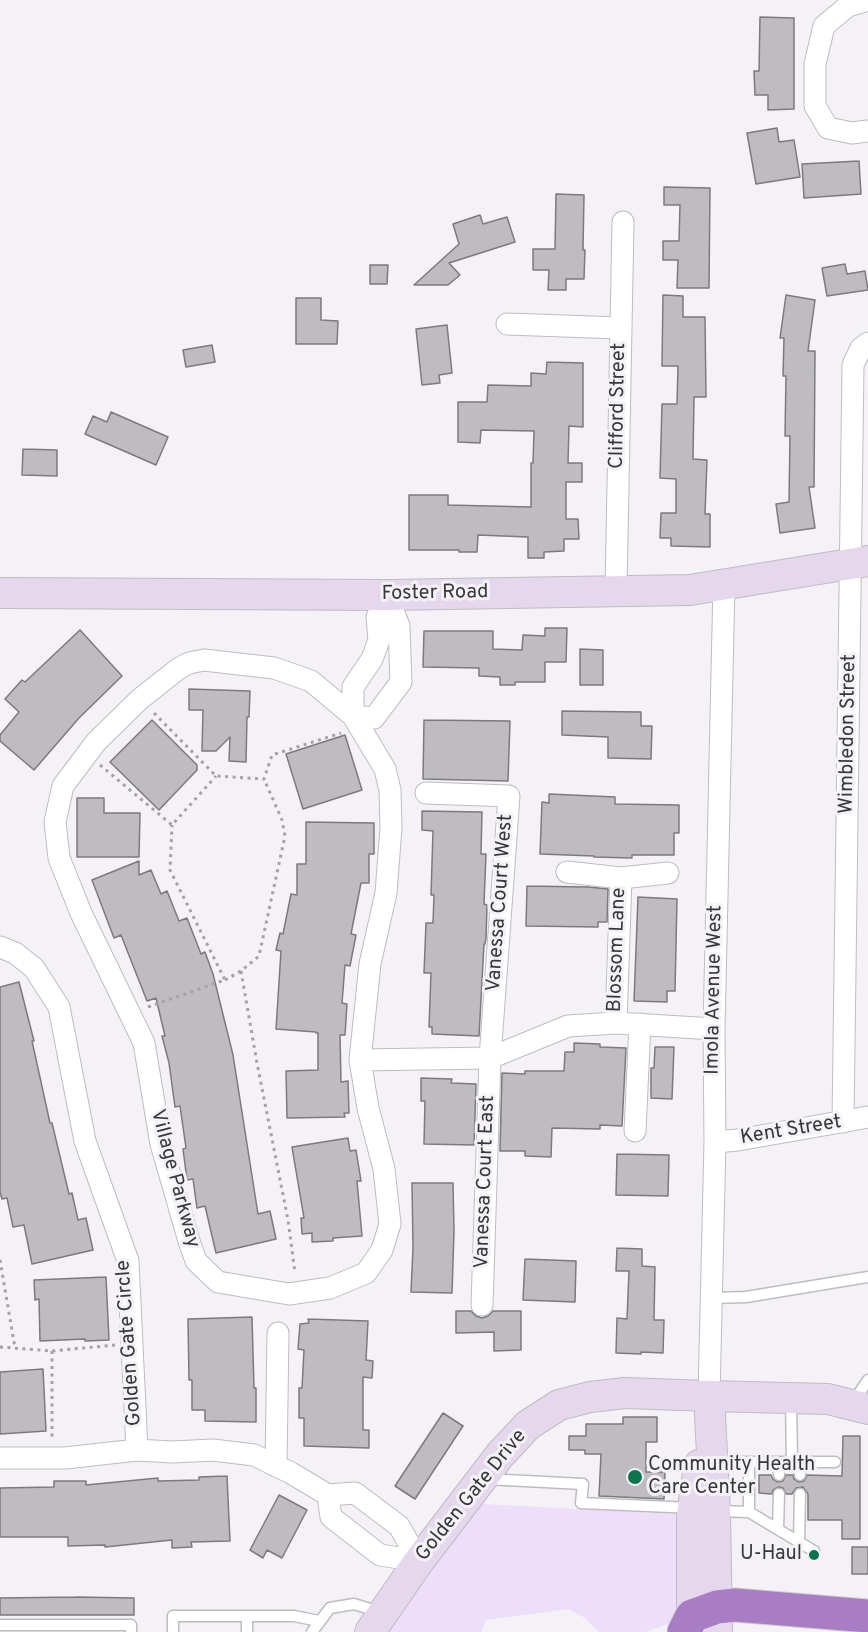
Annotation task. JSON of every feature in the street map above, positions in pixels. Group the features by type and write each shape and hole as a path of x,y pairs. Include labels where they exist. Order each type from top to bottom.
{"highway":[{"path":"702,1622 735,1605 868,1616"}],"street":[{"path":"868,0 848,6 824,26 815,64 815,106 828,128 852,133 868,131"},
{"name":"Clifford Street","path":"616,591 623,222"},
{"path":"507,324 620,328"},
{"name":"Wimbledon Street","path":"843,1122 860,563 853,365 864,345"},
{"name":"Foster Road","path":"0,593 387,595 690,590 860,563"},
{"name":"Imola Avenue West","path":"709,1396 724,585"},
{"path":"387,595 399,626 401,682 374,718 356,722 353,687 372,660 379,640 377,617 387,595"},
{"name":"Village Parkway","path":"204,660 274,668 311,681 356,722 385,769 390,790 391,828 386,892 370,964 360,1060 368,1108 384,1169 390,1224 382,1250 366,1273 330,1288 289,1294 218,1282 196,1261 161,1144 144,1042 81,913 58,858 55,822 63,786 96,742 140,699 189,663 204,660"},
{"name":"Vanessa Court West","path":"426,793 509,796 490,1058"},
{"path":"567,872 621,878 668,873"},
{"name":"Blossom Lane","path":"616,1023 621,878"},
{"name":"Golden Gate Circle","path":"0,947 15,953 34,968 59,1007 85,1141 128,1261 137,1450"},
{"path":"360,1060 490,1058 568,1026 640,1023 714,1029"},
{"path":"635,1131 640,1023"},
{"name":"Vanessa Court East","path":"482,1305 490,1058"},
{"name":"Kent Street","path":"714,1142 738,1140 868,1117"},
{"path":"276,1466 278,1333"},
{"name":"Golden Gate Drive","path":"377,1623 419,1561 500,1455 528,1425 560,1405 590,1397 625,1393 863,1398"},
{"path":"702,1622 709,1396"},
{"name":"Golden Gate Circle","path":"0,1458 65,1458 137,1450 172,1452 213,1450 254,1455 328,1495"},
{"path":"356,1493 399,1526 419,1561 380,1555 331,1517 328,1495 356,1493"}],"lane":[{"path":"711,1299 746,1297 868,1277"},
{"path":"791,1398 796,1462 800,1475"},
{"path":"706,1461 835,1462"},
{"path":"779,1462 779,1475"},
{"path":"749,1463 749,1512"},
{"path":"482,1479 583,1484 581,1503 749,1512 814,1551"},
{"path":"778,1529 779,1494"},
{"path":"799,1542 800,1494"},
{"path":"312,1632 330,1608 354,1604 377,1623"},
{"path":"173,1632 173,1616 294,1616 319,1622"},
{"path":"247,1616 247,1632"},
{"path":"0,1625 131,1625 131,1632"}],"path":[{"path":"140,699 216,776 264,779"},
{"path":"130,1013 225,980 241,971 259,956 285,836 282,820 264,779 272,755 356,722"},
{"path":"87,754 172,825"},
{"path":"216,776 172,825 170,870 225,980"},
{"path":"241,971 288,1220 298,1293"},
{"path":"0,1260 15,1348"},
{"path":"0,1347 52,1351 132,1344"},
{"path":"52,1351 52,1458"}],"shaded area":[{"path":"464,1503 692,1515 692,1616 645,1632 599,1632 583,1617 568,1609 486,1620 481,1632 370,1632"}],"building":[{"path":"760,17 794,18 794,109 768,110 768,95 755,95 754,71 759,71"},
{"path":"777,128 779,142 794,140 800,177 756,184 747,133"},
{"path":"859,161 861,194 804,198 802,164"},
{"path":"664,187 710,188 709,288 677,288 678,260 663,260 663,241 679,241 680,205 664,205"},
{"path":"556,194 584,195 584,279 566,279 566,290 548,290 549,270 533,270 533,249 555,249"},
{"path":"480,215 483,224 507,217 515,242 449,263 460,275 448,285 414,285 459,244 453,224"},
{"path":"845,264 847,274 865,271 868,290 827,296 822,268"},
{"path":"370,265 388,265 387,284 370,284"},
{"path":"663,295 683,296 683,317 705,317 706,397 694,397 693,459 707,460 705,514 710,514 710,547 671,546 671,538 660,538 661,513 676,513 676,479 660,478 662,404 677,404 678,366 662,366"},
{"path":"786,295 815,300 808,351 815,351 814,487 809,487 815,528 780,533 776,504 789,502 790,436 785,436 786,376 783,376 784,338 780,338"},
{"path":"296,298 321,298 321,320 338,321 337,344 296,344"},
{"path":"447,325 452,373 439,375 440,383 422,385 416,329"},
{"path":"212,345 215,362 186,367 183,350"},
{"path":"547,362 583,363 583,427 569,426 568,463 582,463 582,482 566,482 566,519 578,519 579,539 564,539 564,551 544,552 544,558 528,558 528,537 478,535 477,552 409,550 409,495 448,495 448,505 531,507 534,431 481,430 480,443 458,442 458,402 487,402 488,385 531,386 531,373 546,374"},
{"path":"111,412 168,437 156,465 85,434 93,416 107,422"},
{"path":"23,449 57,450 57,476 22,475"},
{"path":"545,628 567,628 566,662 545,662 545,682 515,682 515,685 500,685 500,677 479,676 479,668 423,667 424,631 493,631 493,649 522,650 523,635 545,636"},
{"path":"80,630 122,676 79,718 34,770 0,741 0,735 19,712 5,699 22,680 25,682"},
{"path":"580,649 603,650 603,685 580,685"},
{"path":"189,689 250,691 246,762 229,761 230,737 216,751 202,751 203,710 189,710"},
{"path":"562,711 641,712 641,726 652,726 651,759 608,758 608,737 562,735"},
{"path":"152,720 197,765 197,770 159,810 110,762"},
{"path":"424,720 510,721 508,781 423,779"},
{"path":"345,735 362,790 303,809 286,754"},
{"path":"549,794 615,797 615,804 679,805 679,833 674,833 674,855 632,855 632,858 540,854 542,802 549,803"},
{"path":"77,798 104,798 104,813 140,813 139,857 77,857"},
{"path":"422,811 482,812 481,854 486,854 484,904 487,905 479,1036 432,1034 432,1027 429,1027 431,973 424,973 426,923 433,923 434,895 431,895 433,831 422,830"},
{"path":"306,822 374,823 374,854 369,854 369,883 361,883 351,934 356,935 350,966 345,965 342,1003 347,1004 345,1035 340,1035 341,1082 348,1081 349,1113 344,1113 345,1117 287,1118 286,1071 318,1070 318,1033 276,1029 281,951 276,950 280,933 283,934 291,894 297,895 297,864 306,864"},
{"path":"139,861 139,875 151,870 161,894 167,891 179,921 187,918 201,954 205,952 213,974 233,1055 258,1214 270,1211 276,1239 216,1253 205,1206 197,1208 193,1179 187,1180 183,1149 186,1148 180,1106 175,1107 169,1063 162,1036 165,1036 156,998 147,1001 121,935 114,938 92,880"},
{"path":"527,886 608,889 607,922 598,922 598,927 526,926"},
{"path":"638,897 677,899 675,991 667,991 667,1002 634,1001"},
{"path":"19,982 34,1041 32,1041 50,1123 52,1123 69,1194 72,1193 78,1220 86,1218 93,1250 32,1264 24,1225 13,1227 7,1198 2,1199 0,1192 0,987"},
{"path":"574,1043 626,1048 622,1126 600,1125 600,1129 552,1128 551,1157 525,1156 525,1151 500,1151 502,1073 564,1071 565,1052 574,1052"},
{"path":"655,1047 674,1047 672,1099 651,1098 651,1068 654,1068"},
{"path":"421,1078 452,1079 451,1083 476,1084 474,1145 424,1144 425,1101 421,1101"},
{"path":"348,1138 350,1151 356,1150 361,1181 357,1181 362,1236 312,1242 312,1233 302,1234 301,1218 304,1218 292,1147"},
{"path":"617,1154 669,1155 668,1196 616,1195"},
{"path":"412,1183 453,1183 452,1293 411,1292"},
{"path":"617,1248 642,1249 642,1266 655,1267 654,1320 664,1320 663,1353 616,1353 617,1318 627,1319 629,1271 616,1271"},
{"path":"525,1259 576,1261 575,1302 523,1300"},
{"path":"106,1277 109,1340 40,1341 39,1299 35,1300 34,1280"},
{"path":"456,1311 471,1311 482,1318 493,1311 521,1311 521,1350 494,1351 494,1332 456,1333"},
{"path":"252,1317 256,1422 205,1421 205,1410 192,1410 188,1319"},
{"path":"308,1319 368,1321 366,1360 373,1361 372,1378 363,1377 363,1430 369,1430 369,1448 304,1446 304,1418 299,1418 299,1388 302,1388 304,1350 298,1349 300,1324 309,1323"},
{"path":"43,1369 46,1431 0,1434 0,1372"},
{"path":"443,1413 463,1426 415,1499 395,1486"},
{"path":"623,1417 657,1417 657,1442 646,1442 646,1472 665,1472 664,1499 599,1496 601,1454 585,1454 585,1450 569,1450 569,1436 586,1436 586,1424 623,1424"},
{"path":"843,1436 860,1436 860,1539 842,1539 842,1520 808,1520 808,1494 803,1487 796,1488 792,1494 786,1494 783,1488 779,1487 773,1490 772,1494 759,1493 759,1475 771,1475 778,1482 783,1481 786,1475 793,1475 794,1479 799,1482 804,1481 807,1475 842,1476"},
{"path":"227,1476 230,1541 191,1542 192,1547 172,1548 172,1540 105,1547 105,1545 68,1546 68,1537 0,1537 0,1488 54,1487 54,1481 86,1481 86,1485 158,1478 158,1481 199,1480 199,1477"},
{"path":"279,1495 307,1510 282,1558 267,1550 263,1558 250,1550"},
{"path":"852,1547 868,1547 868,1574 852,1574"},
{"path":"0,1598 134,1598 134,1615 0,1615"}],"place":[{"name":"Community Health Care Center","path":"635,1477"},
{"name":"U-Haul","path":"814,1555"}]}
